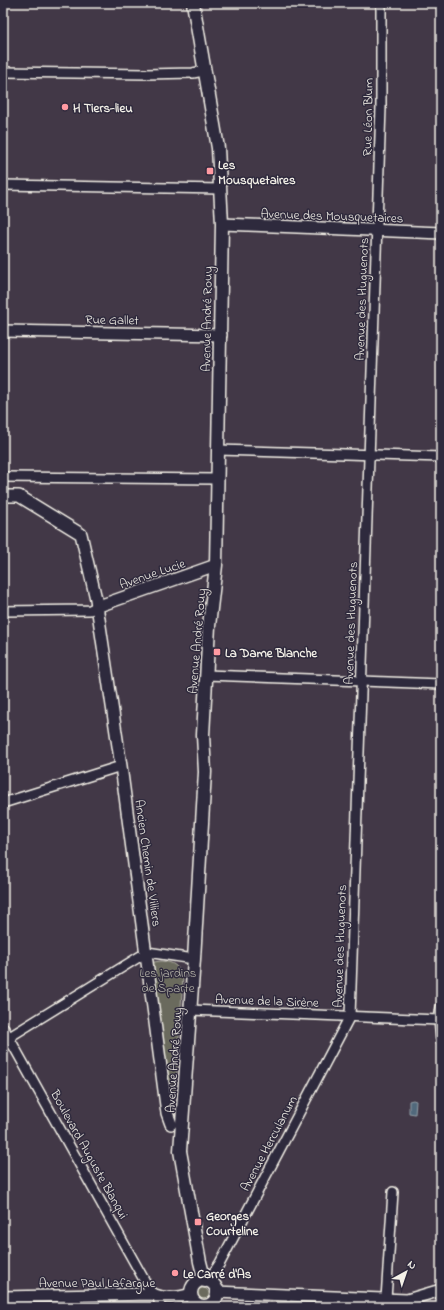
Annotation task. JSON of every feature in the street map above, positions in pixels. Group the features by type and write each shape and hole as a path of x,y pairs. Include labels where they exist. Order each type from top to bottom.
{"main road":[{"name":"Avenue André Rouy","path":"193,3 203,71 218,148 222,224 216,565 209,626 206,675 203,735 204,772 194,960 179,1146 200,1262 206,1281"},
{"path":"206,1281 214,1285 216,1292 215,1299 207,1306 197,1304 191,1294 195,1284 206,1281"}],"street":[{"name":"Rue Léon Blum","path":"377,231 381,100 381,3"},
{"path":"3,72 193,74 203,71"},
{"path":"3,185 221,189"},
{"name":"Avenue des Mousquetaires","path":"222,224 441,233"},
{"name":"Avenue des Huguenots","path":"350,1016 362,680 368,454 377,231"},
{"name":"Rue Gallet","path":"3,331 221,335"},
{"path":"218,450 441,457"},
{"path":"3,476 217,480"},
{"name":"Ancien Chemin de Villiers","path":"3,496 19,496 81,534 96,607 121,766 148,952 166,1105 171,1124"},
{"name":"Avenue Lucie","path":"96,607 216,565"},
{"path":"3,611 90,610 96,607"},
{"path":"206,675 441,684"},
{"path":"3,803 121,766"},
{"path":"6,1039 148,952 194,960"},
{"path":"441,1007 439,1020 441,1041"},
{"name":"Avenue de la Sirène","path":"190,1010 439,1020"},
{"name":"Avenue Herculanum","path":"206,1281 220,1263 350,1016"},
{"name":"Boulevard Auguste Blanqui","path":"3,1026 6,1039 157,1299"},
{"path":"386,1299 393,1192"},
{"path":"216,1292 386,1299 406,1303 441,1290"},
{"name":"Avenue Paul Lafargue","path":"3,1297 157,1299 181,1297 191,1294"}],"green space":[{"name":"Les jardins de Sparte","path":"154,962 169,962 175,965 183,977 175,1096 173,1098 170,1095 153,967"},
{"path":"205,1288 208,1289 208,1299 201,1300 198,1299 197,1292 198,1289"}],"water":[{"path":"409,1101 416,1101 415,1114 409,1113"}],"place":[{"name":"H Tiers-lieu","path":"65,107"},
{"name":"Les Mousquetaires","path":"210,171"},
{"name":"La Dame Blanche","path":"217,652"},
{"name":"Georges Courteline","path":"198,1222"},
{"name":"Le Carré d'As","path":"175,1273"}]}
